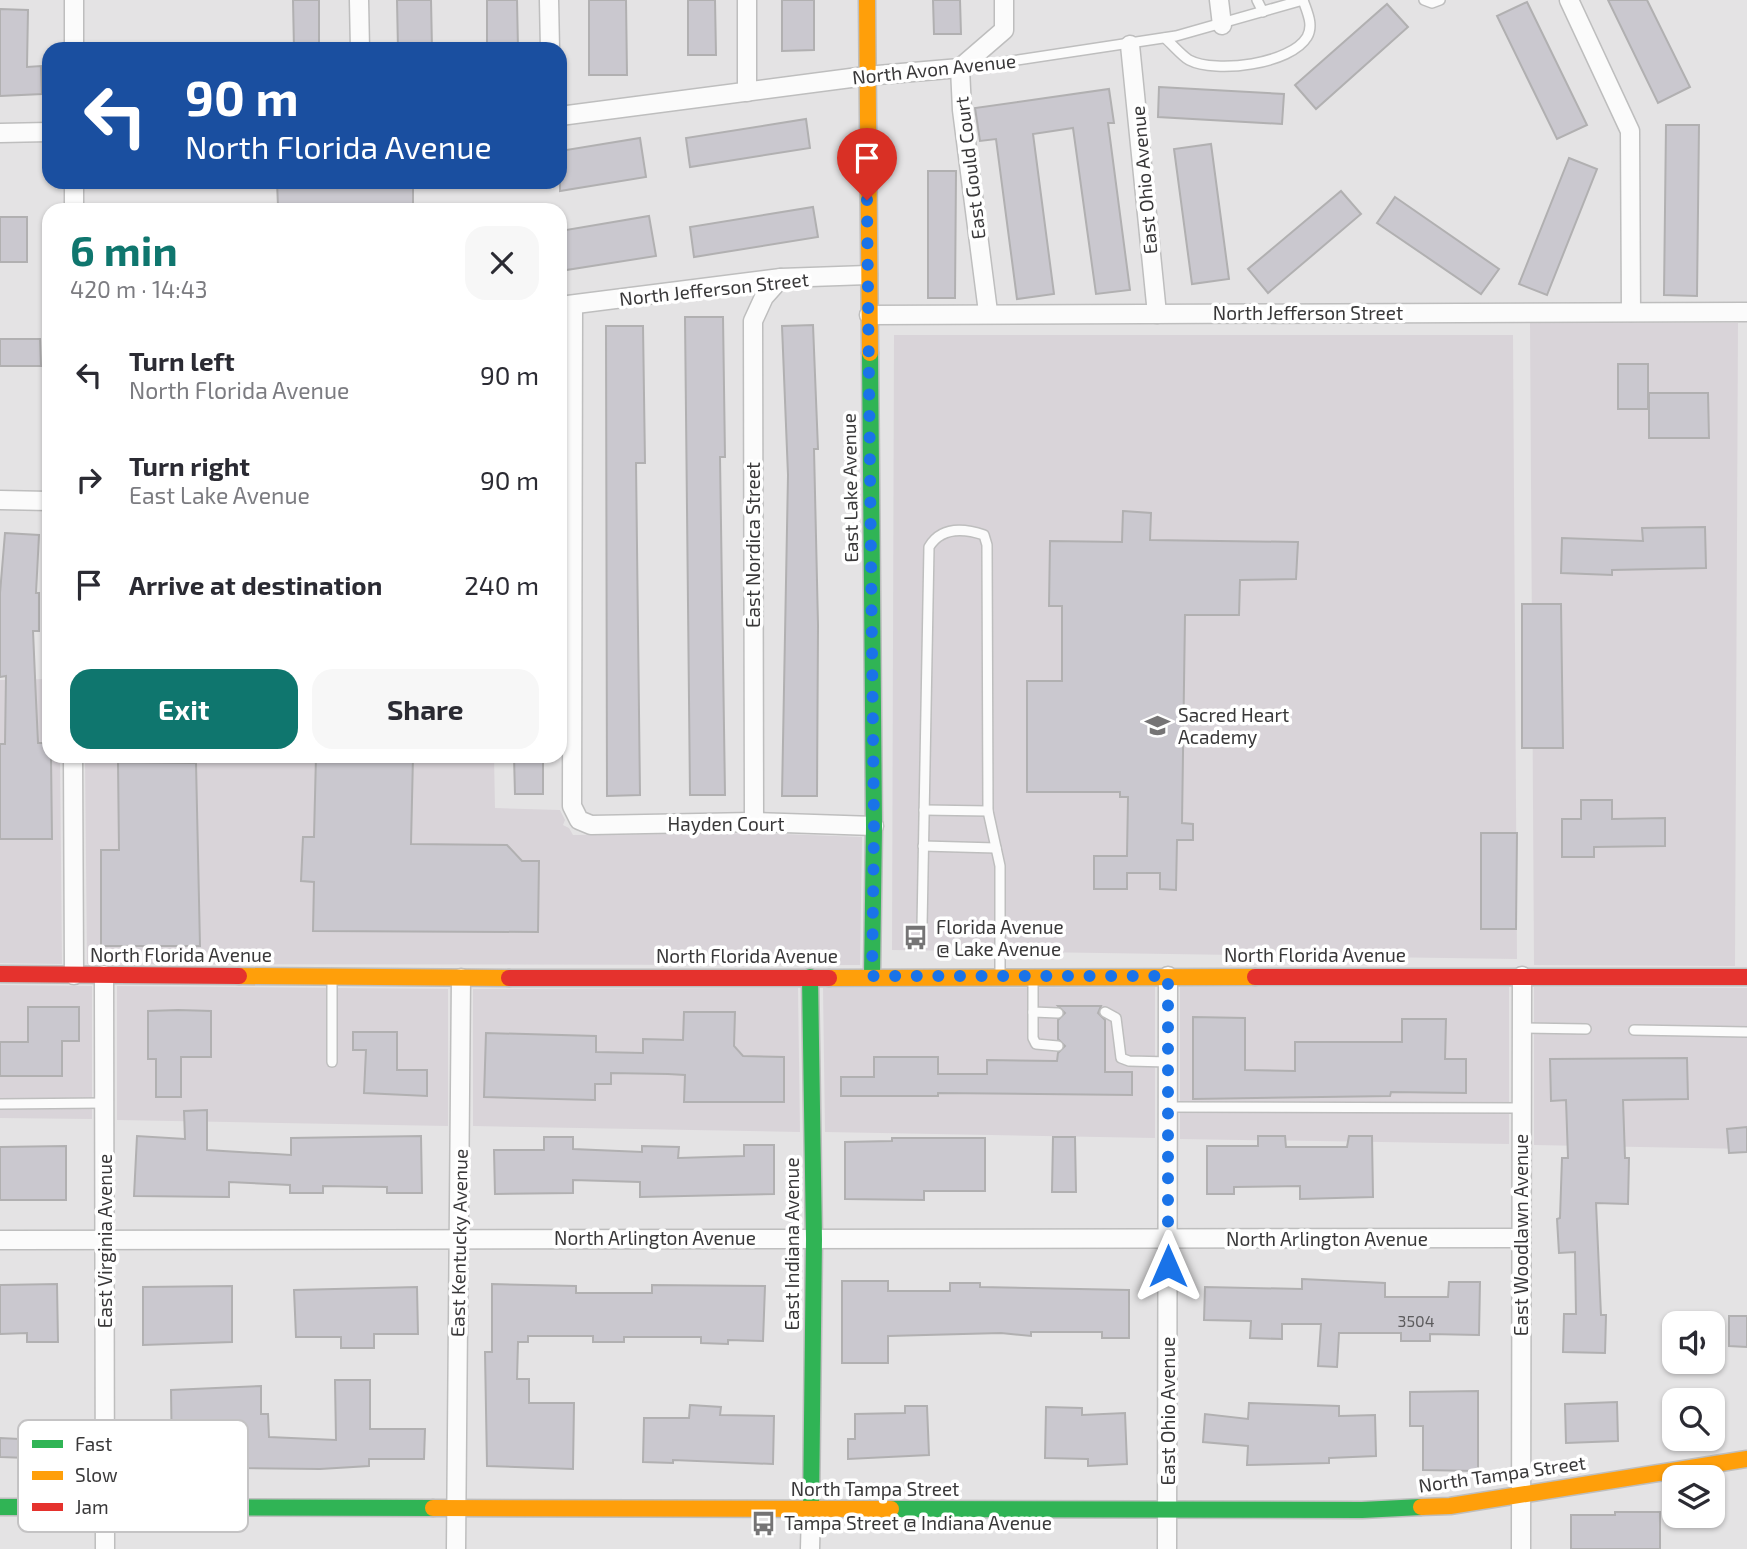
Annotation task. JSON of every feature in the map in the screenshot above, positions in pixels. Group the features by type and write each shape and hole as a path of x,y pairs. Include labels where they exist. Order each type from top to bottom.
{"main road":[{"name":"East Lake Avenue","path":"867,0 874,826 872,976"},
{"name":"North Florida Avenue","path":"0,974 461,978 1747,977"},
{"name":"East Indiana Avenue","path":"810,977 814,1238 811,1510"},
{"name":"North Tampa Street","path":"248,1508 1168,1511 1450,1506 1747,1459"},
{"name":"North Tampa Street","path":"0,1507 18,1507"}],"street":[{"path":"74,0 74,42"},
{"path":"359,0 360,42"},
{"path":"549,0 550,42"},
{"path":"747,0 747,92"},
{"name":"East Gould Court","path":"988,313 962,110 960,68 1004,30 1004,0"},
{"path":"1219,0 1222,25"},
{"path":"1570,0 1630,131 1631,312"},
{"name":"East Ohio Avenue","path":"1130,45 1157,314"},
{"name":"North Avon Avenue","path":"567,115 866,76 960,68"},
{"path":"0,133 42,132"},
{"name":"North Jefferson Street","path":"567,306 781,278 868,275"},
{"name":"East Nordica Street","path":"754,822 753,321 764,297 781,278"},
{"name":"Hayden Court","path":"567,306 572,806 579,820 591,825 754,822 874,826"},
{"name":"North Jefferson Street","path":"869,315 1747,312"},
{"path":"0,500 42,500"},
{"path":"73,763 75,975"},
{"name":"East Virginia Avenue","path":"104,975 105,1420"},
{"name":"East Ohio Avenue","path":"1167,1549 1168,976"},
{"name":"East Woodlawn Avenue","path":"1521,976 1521,1549"},
{"name":"East Kentucky Avenue","path":"456,1549 461,978"},
{"name":"North Arlington Avenue","path":"0,1240 460,1237 1521,1238"},
{"path":"810,1549 811,1510"}],"lane":[{"path":"1257,0 1263,12"},
{"name":"North Avon Avenue","path":"960,68 1130,45 1222,25 1303,0"},
{"path":"1165,38 1189,60 1209,66 1240,65 1282,57 1307,37 1310,21 1303,0"},
{"path":"1423,0 1432,3 1440,0"},
{"path":"922,927 929,547 935,537 945,531 973,531 984,535 987,545 988,811 1000,866 1000,976"},
{"path":"924,810 988,811"},
{"path":"923,846 996,848"},
{"path":"1033,976 1033,1038 1036,1044 1058,1046"},
{"path":"332,977 332,1062"},
{"path":"1033,1013 1058,1013"},
{"path":"1105,1013 1116,1018 1121,1058 1129,1061 1168,1062"},
{"path":"1521,1028 1586,1029"},
{"path":"1634,1030 1747,1032"},
{"path":"1105,1047 1118,1047"},
{"path":"0,1104 104,1103"},
{"path":"1168,1107 1521,1108"}],"shaded area":[{"path":"1530,323 1738,323 1735,966 1534,965"},
{"path":"894,335 1513,335 1517,959 892,950"},
{"path":"42,679 42,763 60,763 62,964 0,963 0,680"},
{"path":"85,763 494,763 495,808 560,810 565,820 563,825 569,828 573,835 754,833 862,837 860,965 87,964"},
{"path":"0,985 92,986 92,1119 0,1118"},
{"path":"117,986 448,989 448,1126 117,1120"},
{"path":"1155,987 1155,1138 825,1132 823,988"},
{"path":"1180,987 1509,987 1509,1144 1180,1139"},
{"path":"1534,987 1747,988 1747,1149 1534,1145"},
{"path":"798,988 800,1132 473,1126 473,989"}],"building":[{"path":"293,0 319,0 319,42 294,42"},
{"path":"397,0 431,0 432,42 398,42"},
{"path":"487,0 517,0 518,42 487,42"},
{"path":"589,0 626,0 627,75 589,75"},
{"path":"688,0 715,0 716,55 688,55"},
{"path":"782,0 814,0 814,50 782,51"},
{"path":"933,0 960,0 961,34 934,34"},
{"path":"1608,0 1647,0 1690,87 1658,103"},
{"path":"1527,2 1587,125 1557,139 1497,16"},
{"path":"1387,4 1408,27 1316,109 1295,85"},
{"path":"0,9 28,10 27,67 41,66 42,94 0,96"},
{"path":"1159,87 1284,94 1282,124 1158,117"},
{"path":"1109,89 1114,123 1108,123 1130,290 1096,294 1073,128 1033,134 1054,294 1017,299 996,139 980,141 975,108"},
{"path":"806,119 810,148 690,167 686,138"},
{"path":"1666,125 1699,125 1697,296 1664,295"},
{"path":"640,138 646,177 560,191 567,189 567,150"},
{"path":"1211,144 1229,279 1192,284 1174,149"},
{"path":"1569,158 1597,169 1547,295 1519,284"},
{"path":"928,171 956,171 955,298 928,298"},
{"path":"277,189 413,189 413,203 278,203"},
{"path":"1341,191 1361,214 1268,293 1248,269"},
{"path":"1395,197 1499,269 1481,294 1377,223"},
{"path":"813,207 818,237 694,257 690,227"},
{"path":"649,216 656,256 567,270 567,230"},
{"path":"0,217 27,217 27,262 0,262"},
{"path":"685,317 723,317 725,457 720,457 725,795 690,795"},
{"path":"813,325 818,449 814,449 818,625 817,796 782,796 788,475 782,326"},
{"path":"606,326 643,326 645,463 636,463 640,795 607,796"},
{"path":"0,339 40,339 41,366 0,366"},
{"path":"1618,364 1648,364 1648,409 1618,409"},
{"path":"1649,393 1708,393 1709,438 1649,438"},
{"path":"1123,511 1151,513 1150,540 1298,542 1296,579 1240,580 1239,615 1185,615 1182,823 1193,824 1193,840 1177,840 1176,890 1160,889 1160,873 1127,873 1127,889 1094,889 1094,856 1127,856 1128,797 1120,797 1120,792 1027,792 1027,681 1062,681 1062,606 1049,606 1050,541 1122,542"},
{"path":"1705,527 1706,568 1612,570 1612,575 1561,573 1562,538 1643,541 1642,528"},
{"path":"5,533 39,535 36,593 39,593 39,631 33,631 38,743 42,743 42,763 51,763 52,839 0,839 0,744 5,744 6,676 0,677 0,593"},
{"path":"1522,604 1561,604 1563,748 1522,748"},
{"path":"118,763 196,763 200,946 101,946 101,850 119,850"},
{"path":"316,763 413,763 411,844 507,845 522,861 539,861 538,932 313,931 314,882 301,881 303,837 314,837"},
{"path":"514,763 543,763 543,794 515,794"},
{"path":"1581,800 1612,800 1612,819 1665,818 1665,846 1594,847 1594,857 1562,857 1562,819 1581,819"},
{"path":"1481,833 1517,833 1516,929 1481,929"},
{"path":"1058,1006 1101,1006 1098,1013 1105,1020 1105,1072 1132,1072 1132,1095 938,1093 938,1096 841,1096 841,1077 874,1077 874,1057 938,1057 938,1074 987,1074 987,1060 1057,1061 1058,1053 1065,1046 1058,1039 1058,1020 1065,1013"},
{"path":"28,1007 79,1007 79,1041 62,1041 62,1076 0,1076 0,1042 28,1042"},
{"path":"148,1011 211,1011 211,1057 181,1057 181,1097 156,1097 156,1059 148,1059"},
{"path":"684,1012 735,1012 734,1046 743,1056 784,1057 784,1102 684,1102 685,1075 611,1073 611,1084 595,1084 595,1100 484,1097 486,1033 596,1036 596,1052 643,1053 643,1039 683,1040"},
{"path":"1193,1017 1245,1018 1245,1070 1295,1071 1295,1042 1402,1042 1402,1019 1446,1019 1445,1059 1466,1059 1466,1093 1391,1092 1390,1096 1193,1099"},
{"path":"353,1032 397,1032 397,1070 427,1070 427,1096 364,1093 366,1050 353,1050"},
{"path":"1687,1058 1688,1099 1623,1100 1625,1158 1629,1158 1628,1204 1596,1203 1601,1315 1606,1315 1605,1353 1563,1352 1564,1314 1576,1314 1575,1252 1559,1253 1557,1219 1560,1218 1562,1158 1568,1158 1566,1100 1551,1101 1550,1059"},
{"path":"207,1110 207,1150 291,1155 291,1138 421,1136 422,1193 387,1193 387,1187 323,1186 323,1193 290,1193 290,1185 229,1182 229,1197 134,1196 137,1136 185,1139 184,1111"},
{"path":"1747,1127 1747,1152 1729,1153 1727,1129"},
{"path":"1258,1136 1285,1136 1286,1147 1347,1147 1349,1136 1372,1136 1373,1197 1300,1199 1300,1186 1234,1187 1234,1194 1207,1194 1207,1146 1258,1146"},
{"path":"544,1137 573,1137 573,1149 642,1152 642,1146 679,1147 678,1158 744,1156 744,1145 774,1145 774,1194 640,1197 640,1182 573,1180 573,1193 495,1194 494,1150 544,1150"},
{"path":"1053,1137 1075,1137 1076,1192 1052,1192"},
{"path":"892,1138 985,1138 985,1191 924,1191 924,1200 845,1199 845,1142 892,1141"},
{"path":"66,1146 66,1200 0,1200 0,1147"},
{"path":"1302,1279 1385,1283 1385,1297 1448,1297 1449,1282 1480,1282 1479,1335 1430,1334 1430,1341 1401,1341 1401,1333 1339,1333 1337,1367 1318,1366 1321,1324 1282,1324 1282,1339 1250,1338 1251,1321 1204,1320 1205,1287 1302,1289"},
{"path":"842,1281 888,1281 888,1291 950,1291 950,1283 980,1283 980,1287 1129,1290 1129,1338 1102,1338 1102,1332 1031,1332 1031,1336 1001,1333 888,1336 888,1363 842,1363"},
{"path":"57,1284 58,1342 27,1342 27,1333 0,1334 0,1285"},
{"path":"492,1284 576,1286 576,1293 652,1293 652,1285 765,1286 763,1341 728,1340 728,1344 701,1343 701,1337 624,1337 624,1342 593,1342 593,1336 528,1336 528,1342 518,1342 517,1379 529,1379 529,1403 574,1403 573,1469 487,1466 485,1352 492,1352"},
{"path":"232,1286 232,1342 143,1345 143,1287"},
{"path":"417,1287 418,1334 374,1334 374,1348 341,1348 341,1337 296,1337 294,1290"},
{"path":"1729,1316 1747,1316 1747,1347 1729,1346"},
{"path":"335,1380 370,1380 370,1429 425,1429 424,1459 369,1459 369,1466 320,1469 248,1468 248,1420 171,1420 171,1390 261,1386 261,1414 268,1414 269,1437 336,1440"},
{"path":"1478,1391 1478,1471 1423,1470 1423,1426 1410,1426 1410,1392"},
{"path":"1617,1402 1618,1441 1566,1443 1565,1404"},
{"path":"1249,1403 1339,1406 1339,1416 1375,1415 1376,1456 1329,1458 1329,1463 1247,1465 1248,1446 1203,1442 1205,1414 1248,1419"},
{"path":"690,1405 721,1407 720,1415 774,1416 773,1464 673,1460 673,1463 643,1462 644,1418 689,1418"},
{"path":"905,1406 927,1406 929,1455 848,1459 848,1439 855,1439 855,1414 905,1413"},
{"path":"1046,1407 1082,1408 1082,1415 1125,1413 1127,1464 1088,1466 1088,1459 1045,1458"},
{"path":"0,1438 18,1439 18,1458 0,1457"},
{"path":"1615,1512 1660,1512 1660,1549 1571,1549 1571,1515 1615,1515"}],"traffic: fast":[{"path":"870,353 874,826 872,976"},
{"path":"810,977 814,1239 811,1510"},
{"path":"0,1507 18,1507"},
{"path":"891,1509 1362,1510 1421,1507"},
{"path":"248,1508 433,1508"}],"traffic: slow":[{"path":"867,0 870,353"},
{"path":"239,976 509,978"},
{"path":"829,978 1255,977"},
{"path":"1421,1507 1450,1506 1747,1459"},
{"path":"433,1508 891,1509"}],"traffic: jam":[{"path":"0,974 239,976"},
{"path":"1255,977 1747,977"},
{"path":"509,978 829,978"}],"place":[{"name":"Sacred Heart Academy","path":"1158,726"},
{"name":"Florida Avenue @ Lake Avenue","path":"916,938"},
{"name":"Tampa Street @ Indiana Avenue","path":"764,1523"}],"route":[{"path":"867,200 874,826 872,976 1168,976 1168,1266"}]}
